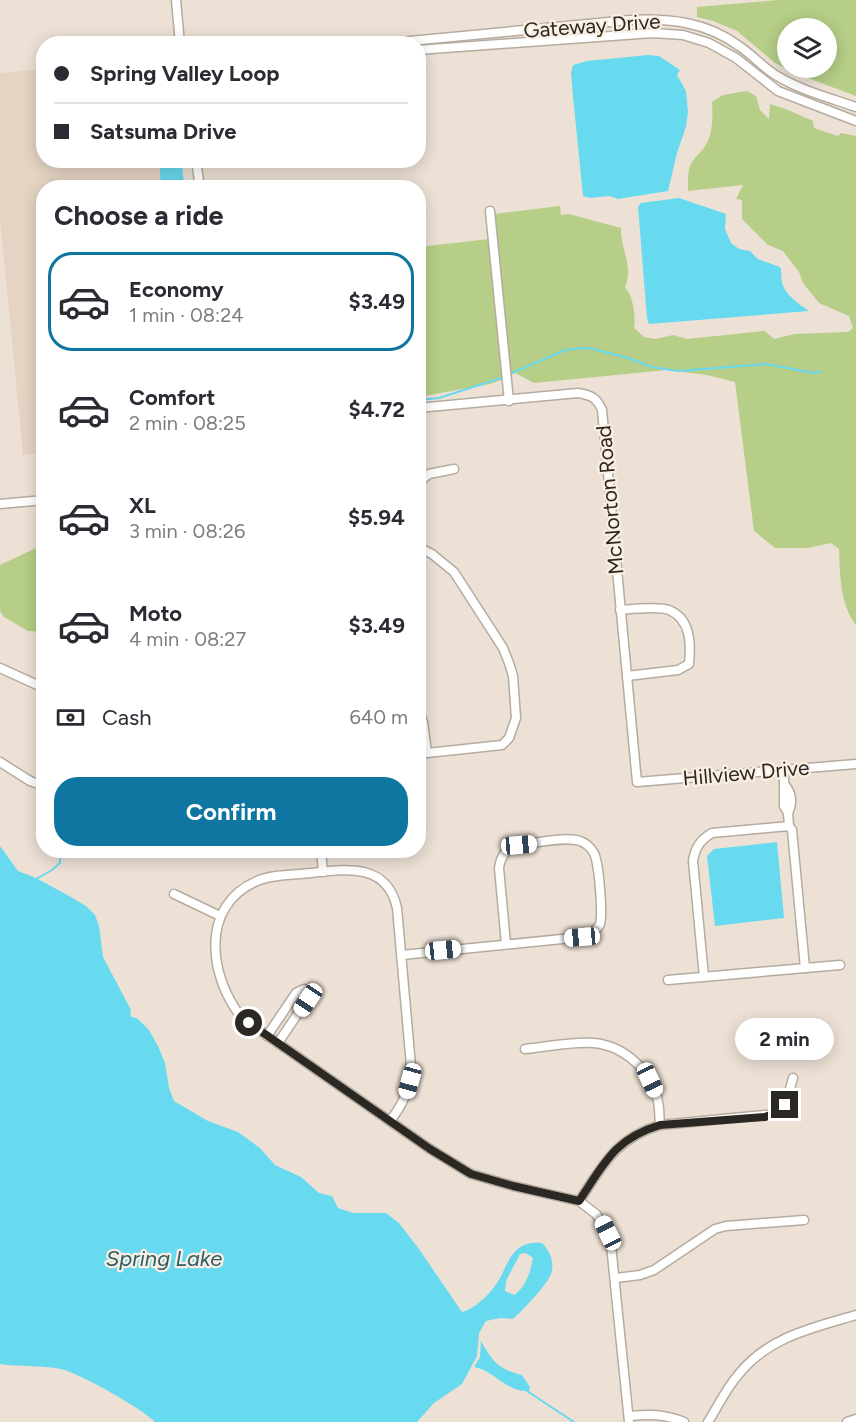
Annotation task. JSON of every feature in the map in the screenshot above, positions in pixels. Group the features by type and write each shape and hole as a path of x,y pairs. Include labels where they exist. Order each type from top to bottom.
{"street":[{"path":"176,0 179,36"},
{"name":"Gateway Drive","path":"426,40 657,18 688,22 723,34 777,77 856,107"},
{"path":"614,22 616,35"},
{"name":"Gateway Drive","path":"426,49 616,35 653,33 683,35 709,43 736,58 778,91 856,121"},
{"path":"751,71 759,62"},
{"path":"490,211 509,401"},
{"name":"McNorton Road","path":"426,407 578,393 589,395 599,403 602,410 637,782"},
{"path":"426,476 454,469"},
{"path":"0,504 36,501"},
{"path":"426,551 454,572 503,648 513,676 516,718 510,738 502,744 426,753"},
{"path":"620,610 668,609 680,618 688,631 691,645 689,664 678,670 627,676"},
{"path":"0,668 36,684"},
{"path":"0,762 36,783"},
{"name":"Hillview Drive","path":"637,782 856,764"},
{"path":"784,770 783,792 787,798 784,806 792,830 805,968"},
{"path":"704,977 694,851 703,838 712,833 789,826"},
{"path":"402,955 582,937 592,933 599,925 601,915 596,859 587,845 572,840 519,845 505,852 500,868 506,944"},
{"path":"321,858 322,872"},
{"path":"390,1121 406,1097 411,1066 395,899 385,884 375,876 363,871 322,872 257,881 228,904 220,916 216,934 217,965 226,994 242,1018 267,1036 278,1043 390,1121 438,1154 471,1174 579,1201 596,1214 608,1233 616,1278 629,1419 653,1414 666,1415 684,1422"},
{"path":"174,894 220,916"},
{"path":"668,980 840,965"},
{"path":"267,1036 296,993 304,989 308,992 308,1000 278,1043"},
{"path":"525,1049 596,1043 623,1053 642,1068 650,1080 658,1102 660,1125"},
{"path":"579,1201 610,1154 630,1137 660,1125 774,1114 781,1111 785,1105 793,1078"},
{"path":"616,1278 640,1275 654,1270 715,1229 726,1226 804,1220"},
{"path":"708,1422 738,1374 762,1351 795,1333 856,1316"},
{"path":"846,1422 856,1419"}],"shaded area":[{"path":"36,70 36,168 160,168 160,180 36,180 36,453 23,455 0,219 0,73"}],"green space":[{"path":"778,0 856,0 856,96 808,78 837,78 837,18 777,18 777,64 737,31 697,17 697,7"},
{"path":"747,91 756,96 760,110 769,119 770,104 813,121 814,128 838,136 841,133 856,136 856,625 844,599 839,549 831,543 808,548 775,548 754,531 735,382 707,375 667,370 534,383 515,373 510,376 494,214 560,206 561,215 569,214 621,228 628,272 625,287 633,306 634,328 644,337 655,339 673,335 687,339 765,331 774,339 795,334 848,332 853,328 849,316 819,303 783,251 768,245 742,219 742,200 736,199 743,185 688,191 690,166 707,143 711,132 712,102 723,95"},
{"path":"489,239 504,379 490,384 426,396 426,246"},
{"path":"36,548 36,632 28,631 4,617 0,611 0,565"}],"water":[{"path":"659,56 680,70 677,75 686,91 688,112 686,127 668,191 618,199 609,196 590,198 583,196 571,73 573,65 587,61"},
{"path":"160,168 183,168 183,180 160,180"},
{"path":"679,198 726,214 725,229 731,243 739,249 750,251 758,259 780,267 786,291 809,311 649,324 638,207 641,203"},
{"path":"777,842 784,918 715,926 707,856 714,849"},
{"name":"Spring Lake","path":"0,846 18,871 71,897 95,915 99,926 103,957 131,1010 130,1016 138,1019 149,1030 158,1046 165,1063 169,1088 174,1101 208,1121 238,1132 260,1148 275,1165 301,1177 319,1193 332,1196 338,1208 353,1213 386,1213 399,1223 419,1249 462,1312 473,1307 489,1294 519,1247 525,1244 542,1243 552,1261 552,1270 548,1279 534,1298 513,1319 500,1318 486,1321 479,1333 477,1356 462,1384 434,1403 417,1422 155,1422 125,1401 70,1372 53,1368 0,1364","holes":["526,1253 533,1258 522,1288 514,1295 505,1291 506,1281 520,1254"]},
{"path":"481,1341 497,1364 522,1375 530,1387 529,1391 514,1389 488,1372 474,1367 480,1357"}],"waterway":[{"path":"512,373 565,350 583,348 628,358 652,367 678,371 766,364 814,373 821,372"},
{"path":"426,399 439,398 501,378"},
{"path":"36,879 52,870 60,863 60,858"},
{"path":"527,1391 574,1422"}],"route":[{"path":"249,1023 430,1149 471,1174 579,1201 610,1154 630,1137 643,1130 660,1125 765,1117 781,1111 785,1105"}]}
